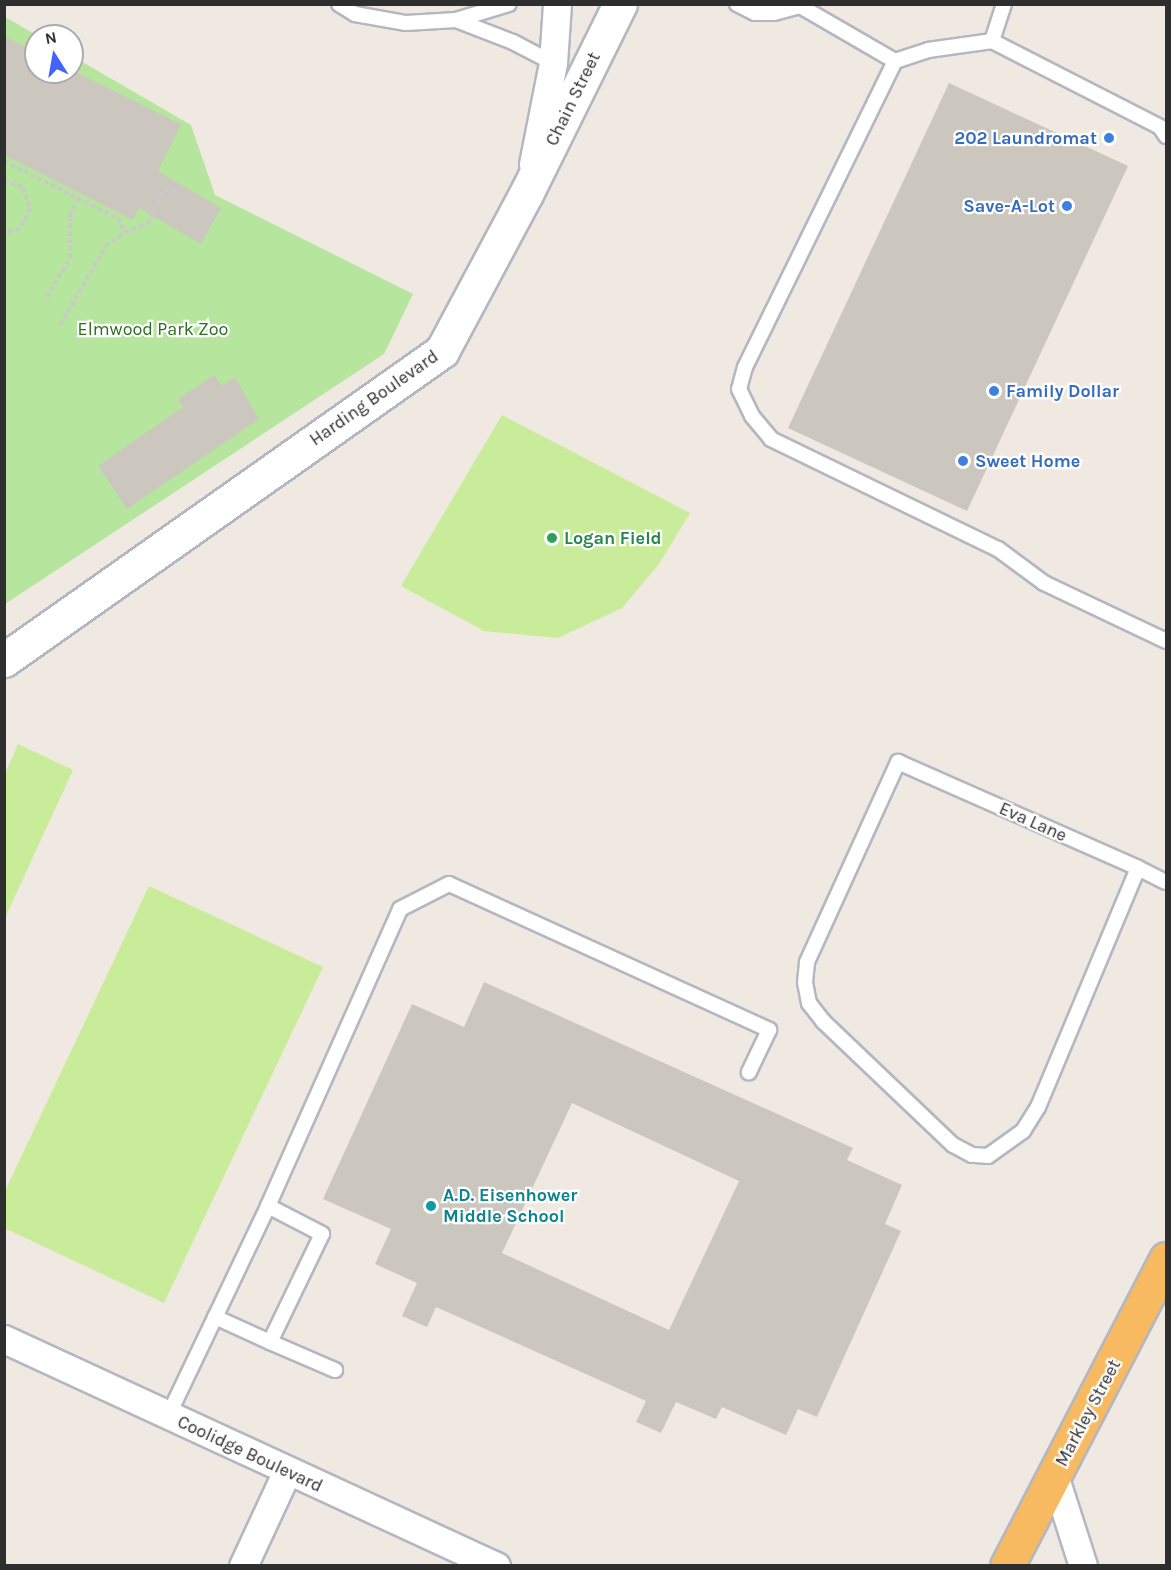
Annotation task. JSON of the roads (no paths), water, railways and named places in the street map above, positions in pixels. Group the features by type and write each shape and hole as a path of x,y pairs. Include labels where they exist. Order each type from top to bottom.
{"highway":[{"name":"Markley Street","path":"1007,1566 1167,1259"}],"street":[{"name":"Harding Boulevard","path":"4,660 442,351 526,194 553,63 557,4"},
{"name":"Chain Street","path":"526,194 620,4"},
{"name":"Coolidge Boulevard","path":"4,1339 287,1472 496,1566"},
{"path":"243,1566 287,1472"},
{"path":"1054,1475 1083,1566"}],"lane":[{"path":"339,4 355,14 406,23 456,20 509,4"},
{"path":"737,4 755,13 774,14 800,6 895,61"},
{"path":"992,41 1004,4"},
{"path":"456,20 513,42 553,63"},
{"path":"1167,136 1160,127 992,41 928,50 895,61 745,367 739,389 752,416 771,440 998,549 1044,583 1167,641"},
{"name":"Eva Lane","path":"1138,868 1038,1107 1023,1131 1006,1147 988,1156 972,1155 953,1145 822,1022 809,1003 805,982 807,962 898,762 1138,868 1167,882"},
{"path":"168,1416 268,1206 400,909 449,884 769,1030 749,1072"},
{"path":"268,1206 322,1234 270,1342"},
{"path":"215,1317 335,1370"}],"place":[{"name":"202 Laundromat","path":"1109,138"},
{"name":"Save-A-Lot","path":"1067,206"},
{"name":"Family Dollar","path":"994,391"},
{"name":"Sweet Home","path":"963,461"},
{"name":"Logan Field","path":"552,538"},
{"name":"A.D. Eisenhower Middle School","path":"431,1206"}],"park label":[{"name":"Elmwood Park Zoo","path":"153,329"}]}
